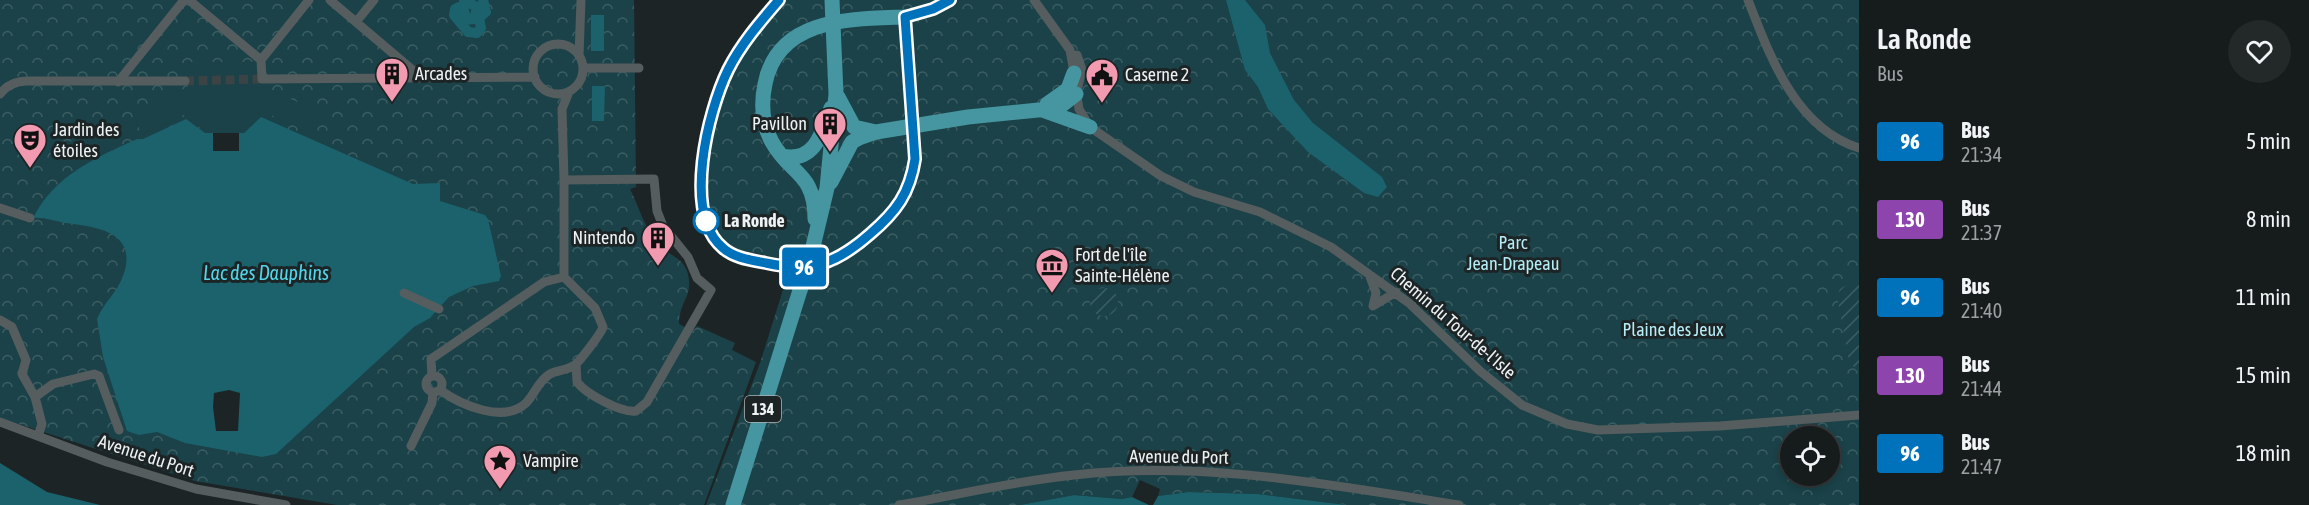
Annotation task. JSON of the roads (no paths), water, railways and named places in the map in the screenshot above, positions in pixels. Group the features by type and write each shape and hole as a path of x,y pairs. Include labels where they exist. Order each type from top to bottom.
{"main road":[{"name":"134","path":"734,505 815,240 827,188 836,94 832,0"},
{"path":"815,240 812,191 799,171 782,156 766,126 763,92 774,61 802,32 828,22 905,17"},
{"path":"1036,109 1053,102 1068,89 1074,73"},
{"path":"782,156 800,157 814,148 836,94"},
{"path":"836,94 854,127 876,132"},
{"path":"827,188 852,142 876,132 968,117 1058,108 1076,94"},
{"path":"1036,109 1090,127"}],"street":[{"path":"118,82 186,0 261,60"},
{"path":"309,0 261,60 262,79 535,77"},
{"path":"330,0 422,78"},
{"path":"356,22 374,0"},
{"path":"436,391 484,409 516,410 528,401 545,377 576,364 601,334 603,327 595,308 564,277 562,109 569,92 580,80 583,69 579,56 581,0"},
{"path":"779,0 739,51 719,91 708,129 703,192 707,225 721,247 742,258 775,265 809,267 844,256 896,210 908,190 915,150 905,17 933,9 950,0"},
{"path":"1748,0 1784,83 1793,96 1830,133 1859,148"},
{"name":"Chemin du Tour-de-l'Isle","path":"1033,1 1070,50 1079,110 1090,127 1161,176 1194,192 1260,212 1331,247 1396,292 1480,370 1522,405 1543,416 1598,430 1859,415"},
{"path":"569,92 561,94 545,90 535,77 534,62 544,49 559,44 567,46 579,56"},
{"path":"1070,50 1077,55 1082,70 1076,94"},
{"path":"583,69 639,68"},
{"path":"0,94 4,88 18,81 185,81"},
{"path":"564,180 654,179 657,211 663,226 688,257 697,278 711,290 647,402 636,411 626,410 587,393 577,382 576,364"},
{"path":"0,208 30,218"},
{"path":"1368,273 1374,283 1374,306 1396,292"},
{"path":"411,446 441,380 432,376 431,359 535,287 564,277"},
{"path":"404,293 439,309"},
{"path":"0,320 12,327 26,360 22,374 35,397 42,424 38,436"},
{"path":"35,397 53,384 94,374 99,376 119,430"},
{"name":"Avenue du Port","path":"0,422 196,489 286,505"},
{"name":"Avenue du Port","path":"899,505 1074,475 1184,471 1269,478 1459,505"}],"water":[{"path":"1226,0 1245,0 1265,25 1270,53 1294,100 1313,123 1382,177 1387,187 1378,197 1364,193 1308,152 1268,109 1258,87 1245,70"},
{"path":"591,15 604,15 604,51 591,51"},
{"path":"592,86 605,86 604,121 592,121"},
{"name":"Lac des Dauphins","path":"261,117 413,184 440,183 440,201 485,215 488,219 501,276 499,281 473,286 449,297 430,318 414,327 276,454 262,457 185,443 157,432 139,435 127,431 103,357 97,319 123,276 126,261 125,249 112,234 101,230 33,218 42,203 64,179 91,161 137,139 143,139 186,119 205,133 244,133"},
{"path":"0,463 47,492 100,505 0,505"},
{"path":"1188,492 1258,494 1347,505 1153,505 1158,496"},
{"path":"1074,495 1122,499 1132,497 1149,505 1020,505"}],"waterway":[{"path":"464,0 477,7 474,19 466,20 464,10 459,7 455,9 454,15 468,32 477,33 481,28 479,18 486,12 483,0"}],"tunnel":[{"path":"185,81 262,79"}],"place":[{"name":"Arcades","path":"392,103"},
{"name":"Caserne 2","path":"1102,104"},
{"name":"Pavillon","path":"830,153"},
{"name":"Jardin des étoiles","path":"30,169"},
{"name":"La Ronde","path":"706,221"},
{"name":"Nintendo","path":"658,267"},
{"name":"Fort de l'île Sainte-Hélène","path":"1052,294"},
{"name":"Vampire","path":"500,490"}],"park label":[{"name":"Parc Jean-Drapeau","path":"1513,253"},
{"name":"Plaine des Jeux","path":"1673,330"}]}
